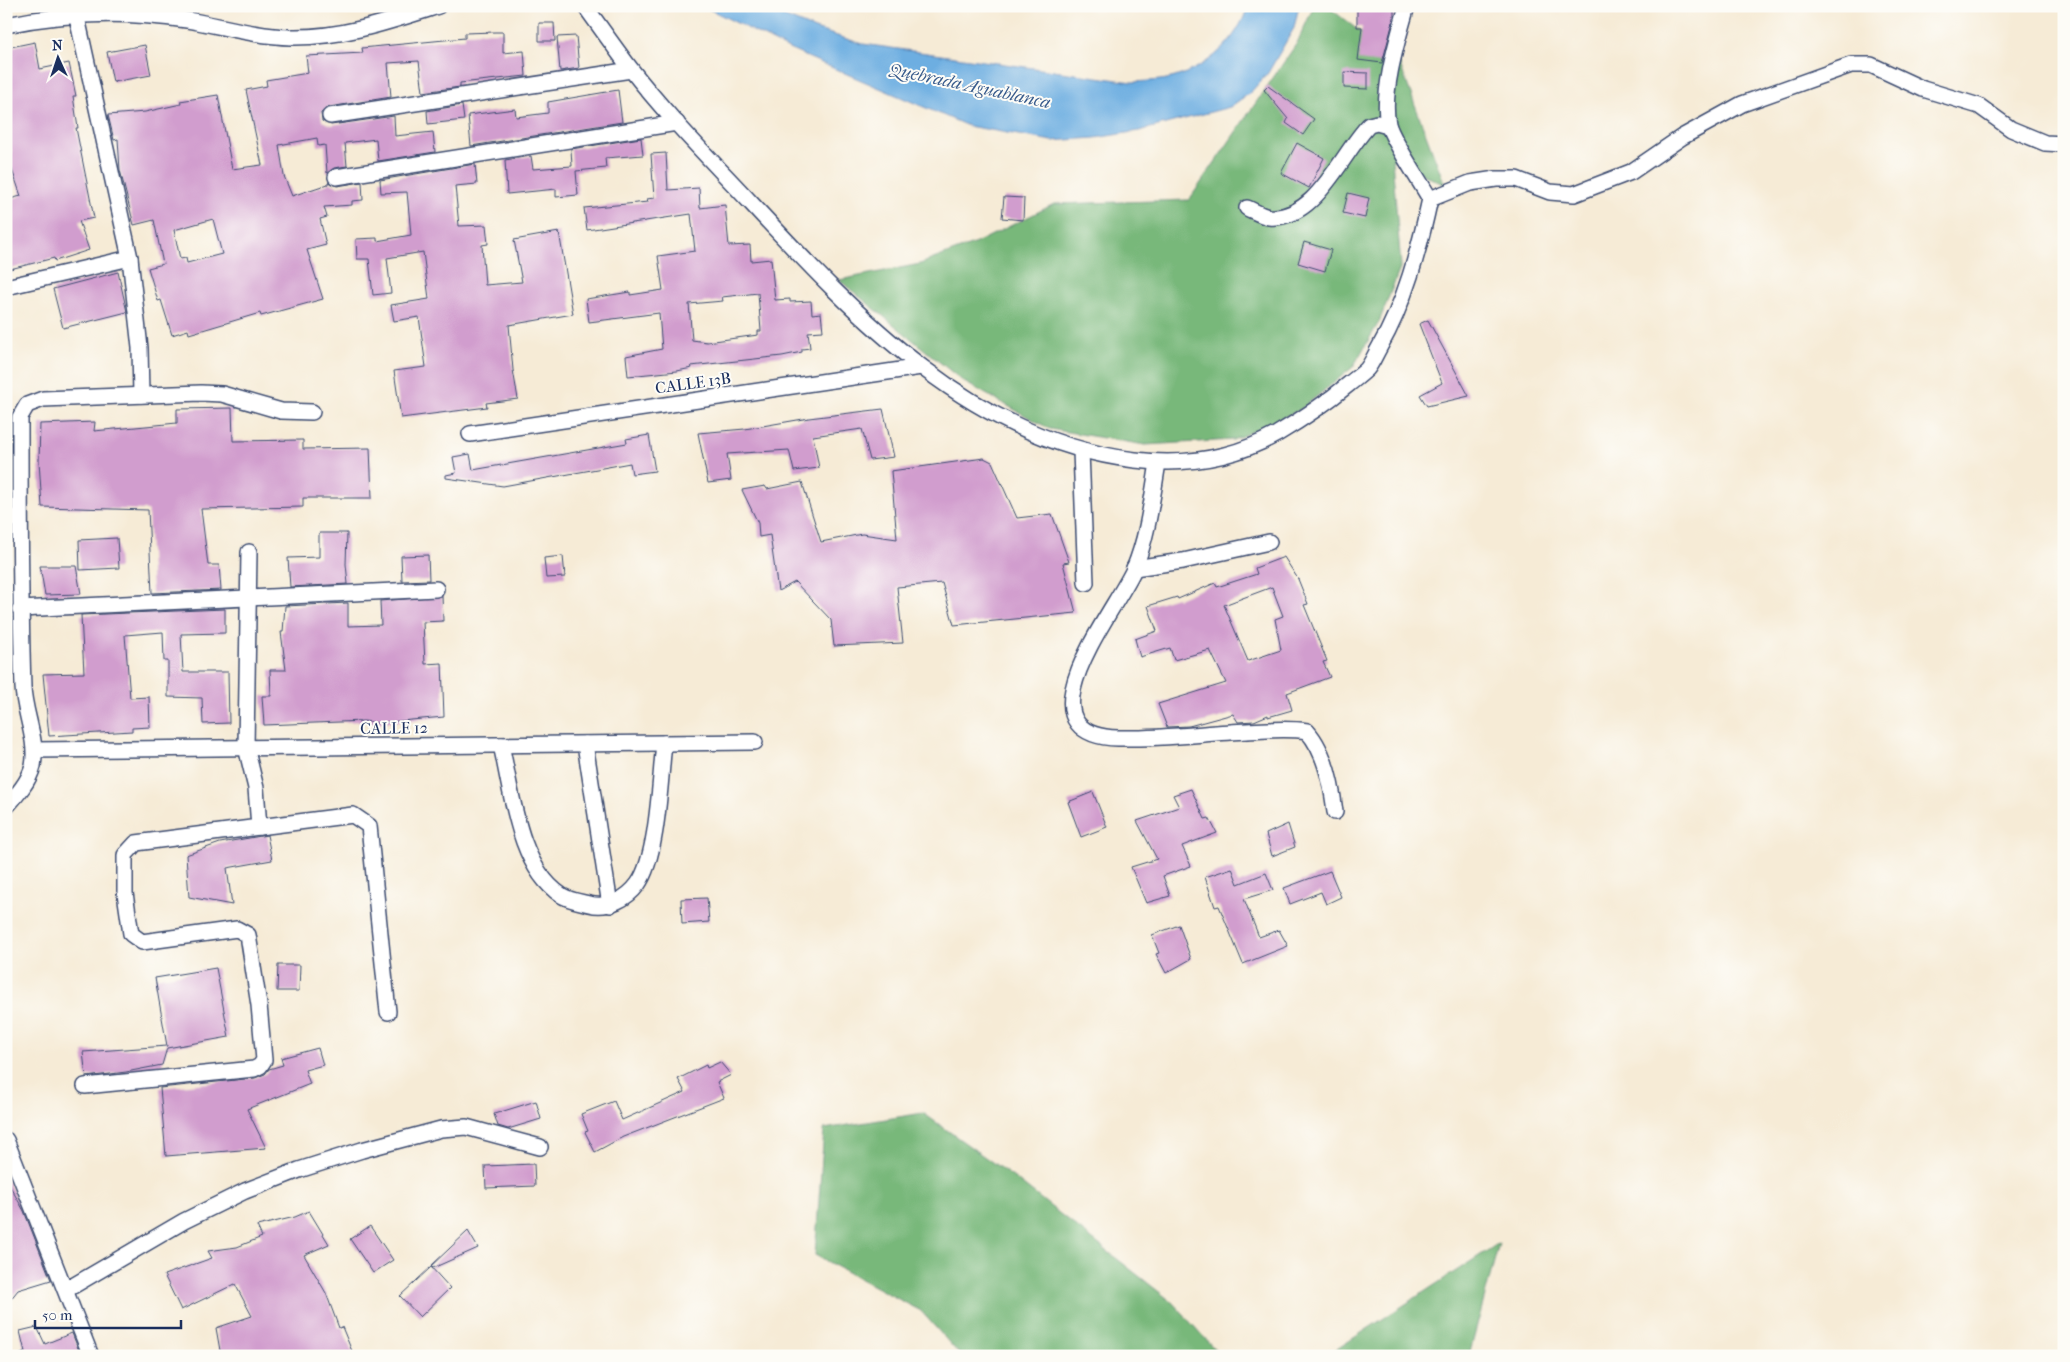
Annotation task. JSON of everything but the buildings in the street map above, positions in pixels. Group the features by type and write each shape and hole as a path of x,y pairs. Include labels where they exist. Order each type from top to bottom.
{"street":[{"path":"6,25 76,13 153,11 267,36 293,37 327,35 354,30 438,6"},
{"path":"585,6 631,70 677,123 829,287 921,367 1002,420 1036,436 1081,451 1158,463 1197,462 1232,454 1265,440 1316,411 1368,368 1395,321 1421,240 1430,199 1388,126 1386,106 1396,45 1408,6"},
{"path":"76,13 130,258 138,321 141,395"},
{"path":"1430,199 1470,183 1516,178 1550,192 1574,194 1632,172 1682,137 1742,104 1852,65 1871,65 1923,90 1980,106 2011,129 2044,143 2064,144"},
{"path":"330,116 631,70"},
{"path":"336,176 677,123"},
{"path":"1247,208 1267,217 1282,217 1301,210 1321,190 1369,125 1377,123 1388,126"},
{"path":"6,286 130,258"},
{"name":"CALLE 13B","path":"470,434 921,367"},
{"path":"6,807 21,790 32,768 34,750 23,698 20,609 20,417 27,404 43,399 222,394 281,411 312,412"},
{"path":"1081,451 1086,583"},
{"path":"1158,463 1146,527 1134,568 1122,592 1090,642 1075,679 1071,706 1076,723 1090,734 1117,738 1274,730 1307,731 1316,741 1333,793 1335,812"},
{"path":"1134,568 1183,561 1269,542"},
{"path":"249,552 246,748 256,788 259,826"},
{"path":"20,609 436,589"},
{"name":"CALLE 12","path":"34,750 754,742"},
{"path":"501,744 528,857 545,882 562,897 595,905 610,905 625,897 638,884 646,867 653,838 664,743"},
{"path":"585,744 610,905"},
{"path":"84,1086 254,1069 260,1066 264,1060 263,1034 248,935 237,929 142,942 131,934 125,894 125,855 136,843 353,815 369,826 388,1012"},
{"path":"66,1290 184,1221 245,1191 299,1170 362,1150 440,1129 466,1127 540,1147"},
{"path":"6,1140 92,1356"}],"green space":[{"path":"1314,6 1327,6 1399,62 1445,185 1392,159 1401,266 1379,322 1353,367 1300,410 1233,440 1145,445 1050,429 964,382 839,280 920,264 976,243 1054,204 1189,200 1297,43"},
{"path":"923,1113 1013,1177 1172,1302 1221,1356 961,1356 921,1311 815,1255 824,1129"},
{"path":"1499,1243 1469,1356 1326,1356"}],"water":[{"name":"Quebrada Aguablanca","path":"703,6 759,6 815,29 863,44 1132,82 1154,81 1175,77 1210,59 1229,41 1237,30 1248,6 1299,6 1294,28 1268,73 1250,93 1230,107 1139,131 1095,138 1052,141 968,126 791,50"}]}
